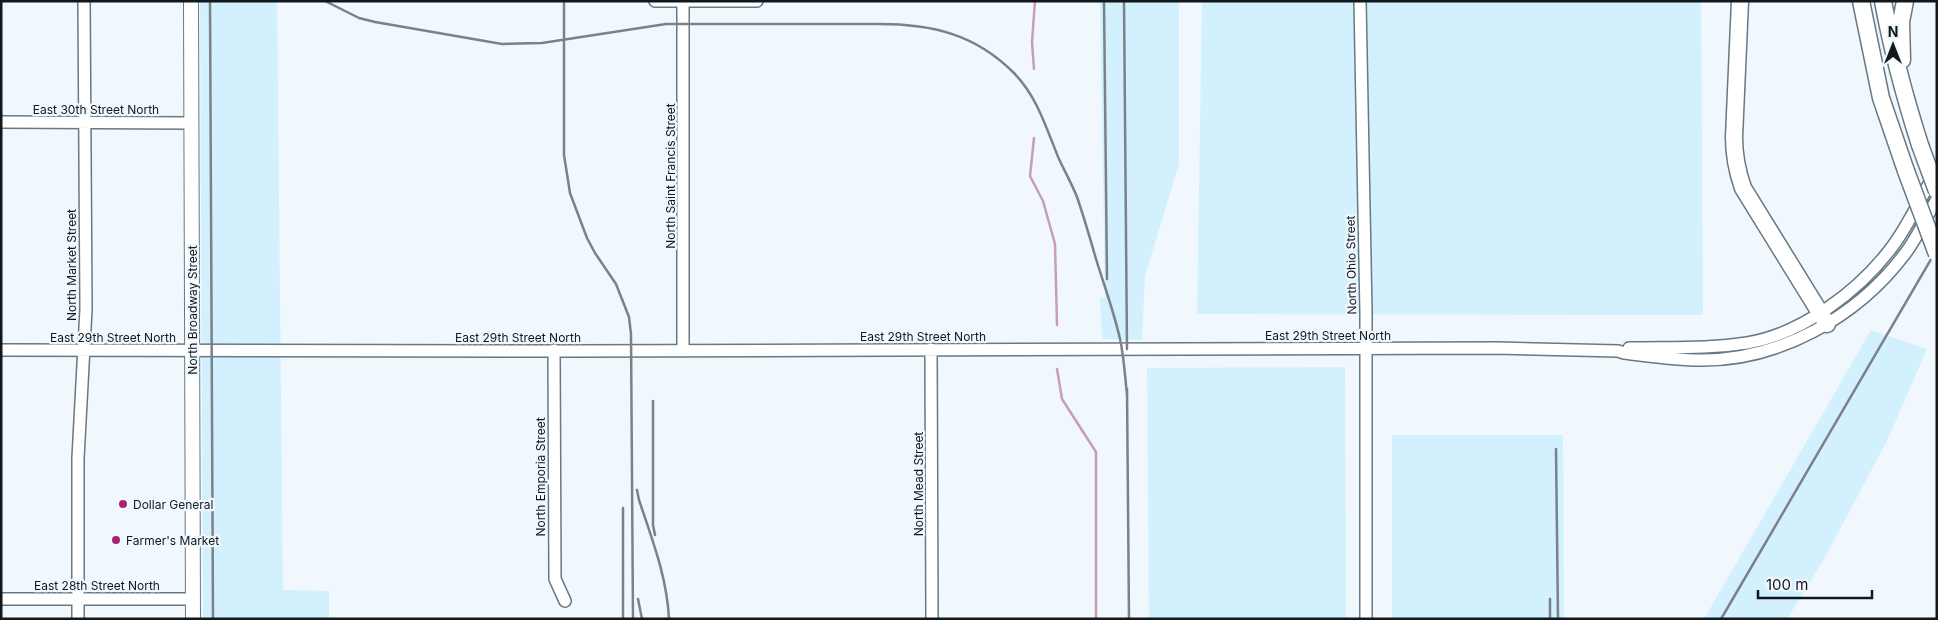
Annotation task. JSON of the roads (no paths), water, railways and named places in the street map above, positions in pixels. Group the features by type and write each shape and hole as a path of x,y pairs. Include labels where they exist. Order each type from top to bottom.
{"highway":[{"path":"1740,1 1734,137 1737,170 1743,188 1827,319"},
{"path":"1861,1 1881,98 1904,174 1916,196 1937,254"},
{"path":"1883,1 1890,39 1906,100 1937,191"},
{"path":"1905,1 1901,22 1906,100"}],"main road":[{"name":"North Broadway Street","path":"191,1 193,619"}],"street":[{"name":"North Market Street","path":"78,619 78,458 86,309 84,1"},
{"path":"655,1 757,1"},
{"name":"North Ohio Street","path":"1360,1 1366,349 1366,619"},
{"name":"North Saint Francis Street","path":"683,350 684,2"},
{"name":"East 30th Street North","path":"1,122 191,122"},
{"path":"1827,319 1831,308 1870,274 1893,246 1937,170"},
{"path":"1827,319 1861,301 1899,261 1937,199"},
{"name":"East 29th Street North","path":"1,350 1497,348 1618,351 1630,348 1710,347 1749,342 1827,319"},
{"name":"North Mead Street","path":"931,349 932,619"},
{"name":"North Emporia Street","path":"554,350 555,579 565,601"},
{"name":"East 28th Street North","path":"1,599 193,599"}],"waterway":[{"path":"1034,69 1032,42 1035,1"},
{"path":"1034,138 1030,176 1043,201 1055,244 1057,325"},
{"path":"1057,369 1062,399 1096,452 1096,619"}],"railway":[{"path":"210,1 213,619"},
{"path":"325,1 359,18 375,22 502,44 542,43 666,24 879,24 917,26 935,29 968,40 984,49 1014,73 1029,93 1041,114 1077,197 1112,309 1121,346 1127,395"},
{"path":"564,1 564,155 570,193 587,238 616,284 629,317 631,334 633,619"},
{"path":"1104,1 1107,279"},
{"path":"1124,1 1127,349"},
{"path":"1721,619 1937,249"},
{"path":"1127,389 1129,619"},
{"path":"653,401 653,525 655,535"},
{"path":"1556,449 1558,619"},
{"path":"637,490 662,573 669,619"},
{"path":"623,508 623,619"},
{"path":"638,599 642,619"},
{"path":"1550,599 1550,619"}],"place":[{"name":"Dollar General","path":"123,504"},
{"name":"Farmer's Market","path":"116,540"}]}
